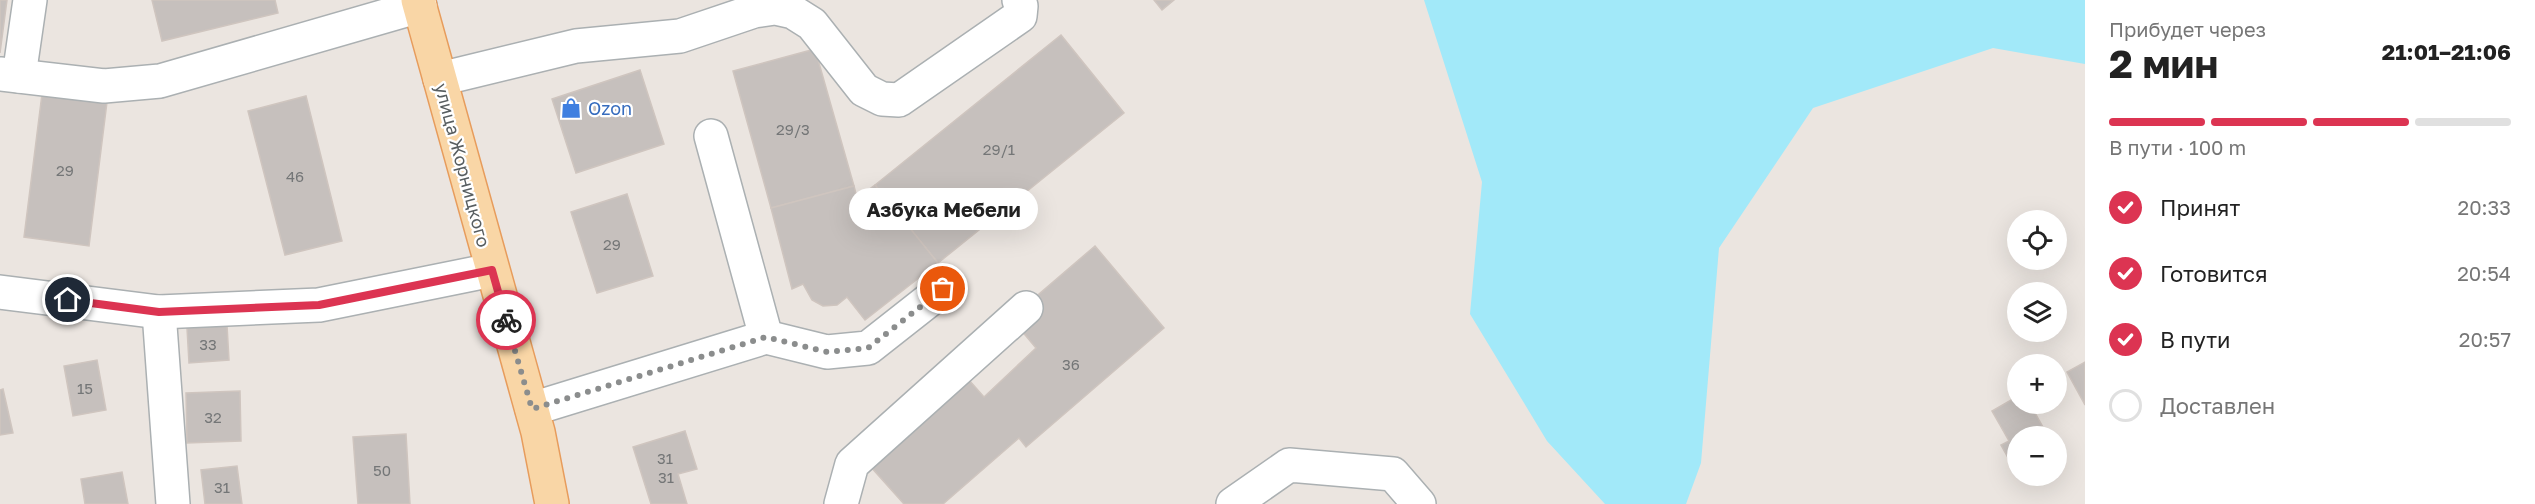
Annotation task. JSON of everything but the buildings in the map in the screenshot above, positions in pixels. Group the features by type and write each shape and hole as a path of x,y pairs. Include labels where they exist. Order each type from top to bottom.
{"main road":[{"name":"улица Жорницкого","path":"419,3 532,409 552,504"}],"street":[{"path":"30,0 9,75 104,86 160,81 419,3"},
{"path":"440,79 576,46 680,36 754,11 776,8 793,12 812,24 864,90 882,99 899,100 1020,15 1022,6 1019,0"},
{"path":"711,136 766,337"},
{"path":"0,291 159,312 319,305 492,270"},
{"path":"532,409 766,337 827,352 868,348 943,289"},
{"path":"841,504 852,464 1026,308"},
{"path":"159,312 173,504"},
{"path":"1233,504 1289,465 1393,474 1419,504"}],"water":[{"path":"1424,0 2085,0 2085,64 1993,48 1813,108 1719,248 1701,463 1686,504 1605,504 1547,441 1470,314 1482,182"}],"way so far":[{"path":"506,320 532,409 766,337 827,352 868,348 943,289"}],"place":[{"name":"Ozon","path":"571,108"},
{"name":"Азбука Мебели","path":"943,289"}],"route":[{"path":"68,300 159,312 319,305 492,270 506,320"}]}
